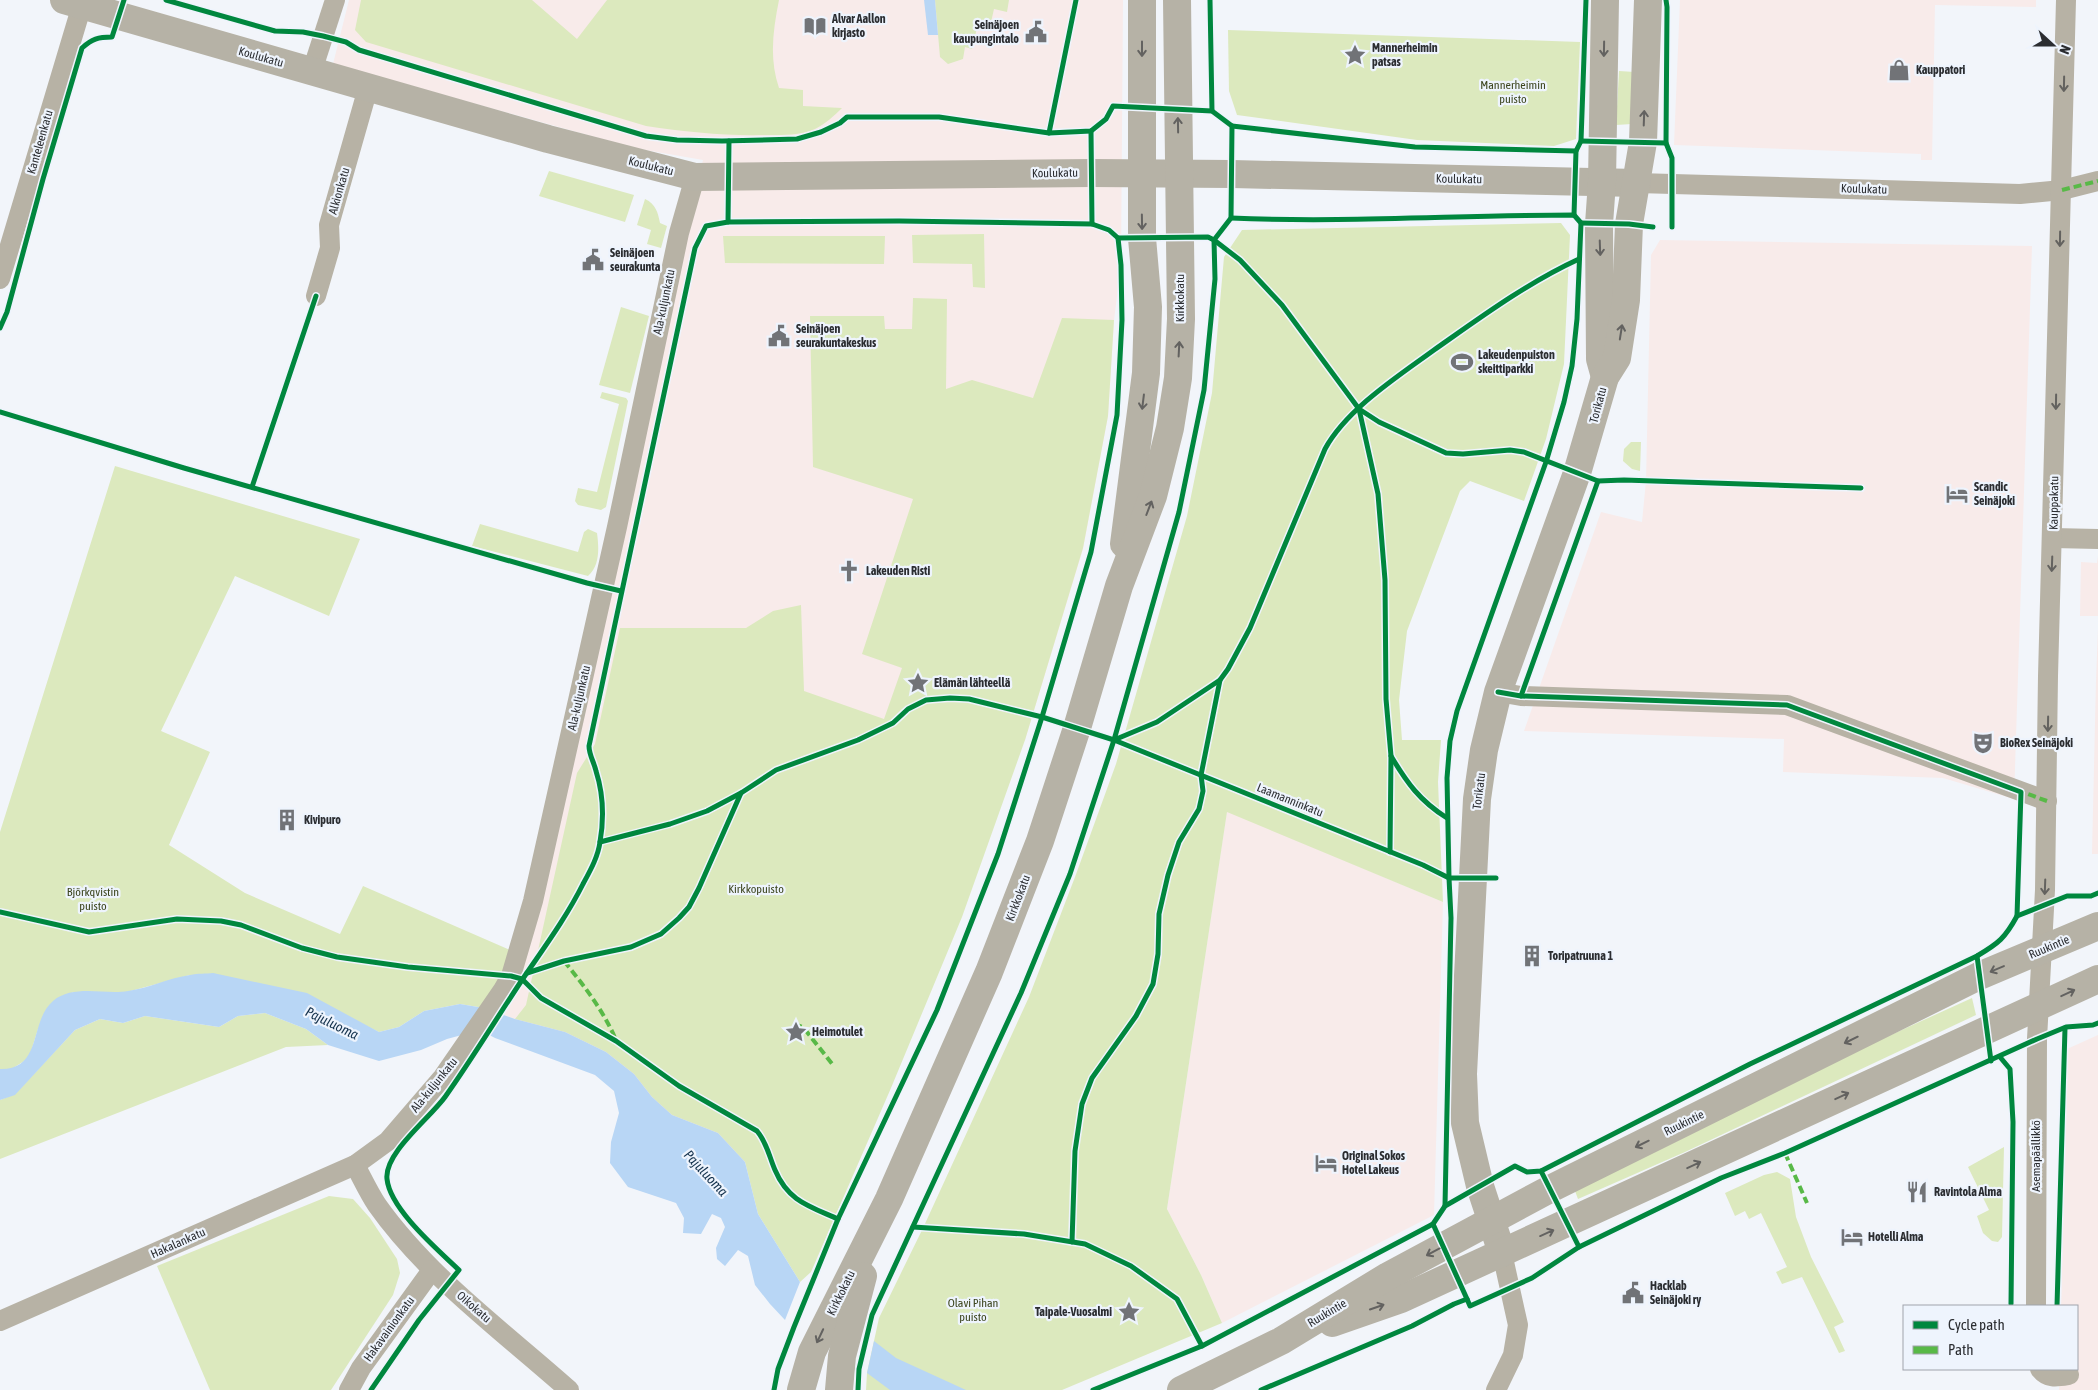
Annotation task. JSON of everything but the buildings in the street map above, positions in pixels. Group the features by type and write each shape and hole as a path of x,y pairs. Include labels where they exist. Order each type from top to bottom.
{"main road":[{"name":"Kirkkokatu","path":"1118,586 1146,373 1148,308 1142,238 1142,0"},
{"name":"Kirkkokatu","path":"801,1390 812,1352 889,1199 988,972 1040,841 1077,728 1118,586 1153,496 1170,428 1178,378 1180,319 1178,0"},
{"name":"Torikatu","path":"1605,0 1602,182 1599,224 1600,358 1605,377"},
{"name":"Torikatu","path":"1502,1253 1480,1186 1464,1123 1463,1074 1477,799 1484,750 1498,692 1577,473 1605,377 1617,358 1626,300 1629,224 1643,142 1648,0"},
{"name":"Koulukatu","path":"73,3 557,141 695,177 1142,173 1637,183"},
{"name":"Ruukintie","path":"1180,1390 1281,1341 1388,1276 1492,1220 1979,976 2098,926"},
{"name":"Ruukintie","path":"1281,1341 1401,1299 2098,979"},
{"name":"Kirkkokatu","path":"839,1390 842,1356 856,1299 889,1199"}],"street":[{"path":"312,71 335,0"},
{"name":"Kauppakatu","path":"2038,1006 2045,890 2048,676 2066,0"},
{"name":"Kanteleenkatu","path":"0,279 73,3"},
{"name":"Alkionkatu","path":"316,296 330,248 329,225 368,88"},
{"name":"Ala-kuljunkatu","path":"355,1165 388,1141 443,1077 474,1034 511,976 533,901 679,233 695,177"},
{"name":"Koulukatu","path":"1637,183 2020,194 2062,190 2098,181"},
{"path":"2053,538 2098,539"},
{"path":"1498,692 1522,696 1787,705 2047,801"},
{"name":"Asemapäällikkö","path":"2036,1305 2036,1044 2038,1006"},
{"name":"Oikokatu","path":"355,1165 376,1204 432,1270 569,1390"},
{"name":"Hakalankatu","path":"0,1321 355,1165"},
{"path":"1496,1390 1513,1355 1518,1325 1502,1253"},
{"name":"Hakavainionkatu","path":"349,1390 361,1368 432,1270"},
{"path":"2041,1370 2054,1378 2069,1375"}],"shaded area":[{"path":"349,0 1123,0 1121,265 1114,320 1108,416 1083,549 1025,740 745,1162 515,1019 493,1011 511,976 703,160 634,148 333,64"},
{"path":"1680,0 2036,0 2036,7 1935,5 1932,160 1921,160 1921,154 1674,145"},
{"path":"1660,240 2032,246 2014,799 1943,778 1783,772 1784,739 1524,731 1601,512 1642,522 1646,481 1651,255"},
{"path":"2098,556 2098,616 2080,616 2081,562 2097,563"},
{"path":"2098,629 2098,854 2092,854 2096,680"},
{"path":"1227,811 1443,902 1434,1215 1222,1323 1201,1275 1167,1209"},
{"path":"2098,1035 2098,1390 2059,1390 2060,1370 2078,1370 2078,1305 2061,1305 2067,1049"}],"green space":[{"path":"361,0 532,0 577,39 607,0 779,0 775,22 773,55 779,88 803,90 803,106 842,108 815,129 790,135 720,134 646,126 366,42 355,30"},
{"path":"935,0 1009,0 1007,12 994,9 989,31 977,28 972,49 965,47 963,59 948,64 940,57"},
{"name":"Mannerheimin puisto","path":"1228,30 1580,42 1576,139 1554,146 1417,140 1237,115 1229,91"},
{"path":"1619,71 1635,72 1632,124 1616,125"},
{"path":"549,171 634,195 625,222 539,196"},
{"path":"645,199 654,206 660,223 667,226 661,248 647,244 651,230 637,225"},
{"name":"Olavi Pihan puisto","path":"1561,223 1570,235 1564,364 1546,439 1524,501 1470,481 1460,491 1407,631 1399,700 1402,740 1441,740 1438,782 1443,902 1227,812 1167,1209 1201,1275 1222,1323 1062,1390 866,1390 867,1373 879,1318 923,1228 1029,997 1116,764 1187,516 1212,393 1224,257 1242,230"},
{"path":"984,234 985,288 973,287 972,264 913,263 912,235"},
{"path":"723,236 885,236 884,264 725,263"},
{"name":"Kirkkopuisto","path":"913,298 947,299 946,389 972,380 1033,398 1062,318 1114,320 1108,416 1083,548 1025,740 962,917 891,1088 811,1272 800,1282 758,1214 745,1162 718,1133 672,1115 652,1097 634,1074 606,1052 565,1032 515,1019 526,1005 577,773 595,744 620,628 746,628 773,611 801,605 804,691 884,719 902,668 862,654 913,499 813,467 810,316 884,316 885,329 912,329"},
{"path":"621,307 649,316 630,393 599,385"},
{"path":"602,392 626,398 628,401 606,507 601,510 578,505 575,501 578,488 597,492 619,404 600,398"},
{"path":"1631,442 1641,442 1640,471 1632,469 1623,461 1624,449"},
{"name":"Björkqvistin puisto","path":"115,466 360,539 329,616 235,576 161,731 210,752 169,845 245,893 340,934 363,886 510,950 503,971 484,1008 460,1004 424,1011 399,1027 379,1032 358,1022 190,975 127,992 73,992 38,1029 29,1058 10,1070 0,1069 0,832"},
{"path":"480,524 578,552 584,532 588,529 597,533 597,562 588,576 472,546"},
{"path":"1972,998 1976,1015 1685,1152 1578,1199 1575,1191 1794,1079"},
{"path":"265,1013 306,1029 328,1045 286,1047 0,1159 0,1100 15,1094 75,1030 100,1019 123,1023 145,1016 219,1027 238,1016"},
{"path":"2004,1147 2002,1237 1998,1242 1992,1241 1983,1233 1977,1216 1989,1210 1968,1167"},
{"path":"1777,1172 1790,1179 1796,1217 1811,1257 1844,1322 1834,1327 1845,1351 1839,1353 1802,1277 1782,1284 1776,1272 1787,1267 1761,1213 1749,1219 1745,1211 1735,1216 1725,1193 1764,1175"},
{"path":"329,1196 353,1199 370,1218 397,1259 400,1273 393,1295 331,1390 210,1390 157,1266"}],"water":[{"path":"924,0 935,0 938,35 928,35"},
{"name":"Pajuluoma","path":"213,973 307,993 379,1032 399,1027 424,1011 460,1004 484,1008 515,1019 565,1032 606,1052 634,1074 652,1097 672,1115 718,1133 745,1162 758,1214 800,1282 785,1320 755,1285 748,1256 738,1250 725,1266 717,1259 716,1248 725,1227 721,1218 712,1214 701,1234 683,1233 684,1218 676,1203 628,1187 610,1163 611,1142 619,1113 614,1091 595,1075 495,1038 480,1030 447,1039 421,1050 379,1061 328,1045 306,1029 265,1013 238,1016 219,1027 145,1016 123,1023 100,1019 75,1030 15,1095 0,1100 0,1069 14,1067 23,1062 34,1043 46,1010 53,1001 61,996 79,991 128,991 182,976"},
{"path":"874,1341 896,1358 966,1390 890,1390 867,1373"}],"marked path":[{"path":"2062,190 2098,181"},
{"path":"2017,790 2047,801"},
{"path":"564,961 599,1009 616,1040"},
{"path":"794,1024 803,1027 833,1065"},
{"path":"1785,1153 1807,1203"}],"cycle path":[{"path":"0,328 7,312 43,179 82,48 96,39 112,37 124,0"},
{"path":"166,0 275,31 303,32 346,42 359,50 646,136 677,140 797,139 821,132 840,123 847,117 939,117 1049,133 1091,131 1106,119 1113,106 1212,111 1232,126 1231,218 1214,240 1215,279 1204,390 1179,512 1114,740 1070,874 1021,993 872,1315 859,1369 858,1390"},
{"path":"1049,133 1076,0"},
{"path":"1210,0 1212,111"},
{"path":"1232,126 1415,147 1576,151 1581,141 1586,0"},
{"path":"1666,0 1666,143 1672,158 1672,227"},
{"path":"1091,131 1092,224"},
{"path":"371,1390 419,1320 459,1270 427,1240 396,1203 387,1179 388,1169 400,1147 445,1097 562,921 588,874 599,848 602,806 600,788 589,746 695,248 706,226 728,222 729,141"},
{"path":"1581,141 1666,143"},
{"path":"1574,215 1576,151"},
{"path":"1231,218 1317,220 1574,215 1581,223 1577,319 1572,366 1564,402 1546,462 1457,711 1450,741 1447,778 1451,918 1445,1206"},
{"path":"728,222 899,221 1092,224 1109,230 1118,238 1208,237 1240,260 1282,305 1359,409 1379,422 1446,453 1463,454 1510,450 1524,452 1598,481 1624,480 1861,488"},
{"path":"1581,223 1629,224 1653,227"},
{"path":"774,1390 778,1369 838,1219 937,1010 998,854 1042,717 1091,552 1117,415 1122,320 1121,265 1118,238"},
{"path":"1114,740 1157,722 1220,680 1228,669 1250,628 1325,449 1334,434 1346,420 1389,383 1469,325 1541,279 1579,259"},
{"path":"252,487 316,296"},
{"path":"1359,409 1378,494 1385,580 1386,699 1391,756 1390,852"},
{"path":"0,412 184,468 587,583 621,591"},
{"path":"1521,696 1598,481"},
{"path":"1072,1242 1075,1151 1082,1104 1092,1078 1136,1016 1153,984 1158,954 1159,914 1168,875 1179,842 1199,809 1203,791 1201,775 1220,680"},
{"path":"1093,1390 1202,1346 1433,1224 1445,1206 1515,1166 1527,1172 1541,1171 1750,1064 1977,956 2001,939 2017,916 2021,792 1787,705 1521,696 1498,692"},
{"name":"Laamanninkatu","path":"600,842 670,824 707,811 741,793 776,770 858,740 893,723 908,709 926,700 950,698 969,699 1042,717 1114,740 1423,865 1449,878 1496,878"},
{"path":"1391,756 1415,791 1437,812 1447,818"},
{"path":"527,973 564,961 631,947 661,934 689,907 741,793"},
{"path":"2017,916 2067,896 2091,896 2098,893"},
{"path":"0,912 89,932 177,919 221,921 241,925 302,948 337,957 408,967 511,976 522,979 541,998 616,1041 679,1086 757,1131 766,1145 775,1170 786,1189 800,1201 838,1219"},
{"path":"1977,956 1991,1061"},
{"path":"1261,1390 1412,1326 1454,1304 1467,1299 1470,1306 1532,1278 1579,1247 1721,1178 1785,1153 2037,1039 2066,1027 2098,1023"},
{"path":"2057,1305 2065,1028"},
{"path":"2000,1057 2010,1069 2013,1122 2011,1304"},
{"path":"1541,1171 1579,1247"},
{"path":"1433,1224 1467,1299"},
{"path":"913,1227 1024,1234 1085,1244 1131,1266 1177,1299 1202,1346"}],"place":[{"name":"Alvar Aallon kirjasto","path":"815,26"},
{"name":"Seinäjoen kaupungintalo","path":"1036,32"},
{"name":"Mannerheimin patsas","path":"1355,55"},
{"name":"Kauppatori","path":"1899,70"},
{"name":"Seinäjoen seurakunta","path":"593,260"},
{"name":"Seinäjoen seurakuntakeskus","path":"779,336"},
{"name":"Lakeudenpuiston skeittiparkki","path":"1462,362"},
{"name":"Scandic Seinäjoki","path":"1957,494"},
{"name":"Lakeuden Risti","path":"849,571"},
{"name":"Elämän lähteellä","path":"918,683"},
{"name":"BioRex Seinäjoki","path":"1983,743"},
{"name":"Kivipuro","path":"287,820"},
{"name":"Toripatruuna 1","path":"1532,956"},
{"name":"Heimotulet","path":"796,1032"},
{"name":"Original Sokos Hotel Lakeus","path":"1326,1163"},
{"name":"Ravintola Alma","path":"1917,1192"},
{"name":"Hotelli Alma","path":"1852,1237"},
{"name":"Hacklab Seinäjoki ry","path":"1633,1293"},
{"name":"Taipale-Vuosalmi","path":"1129,1312"}]}
